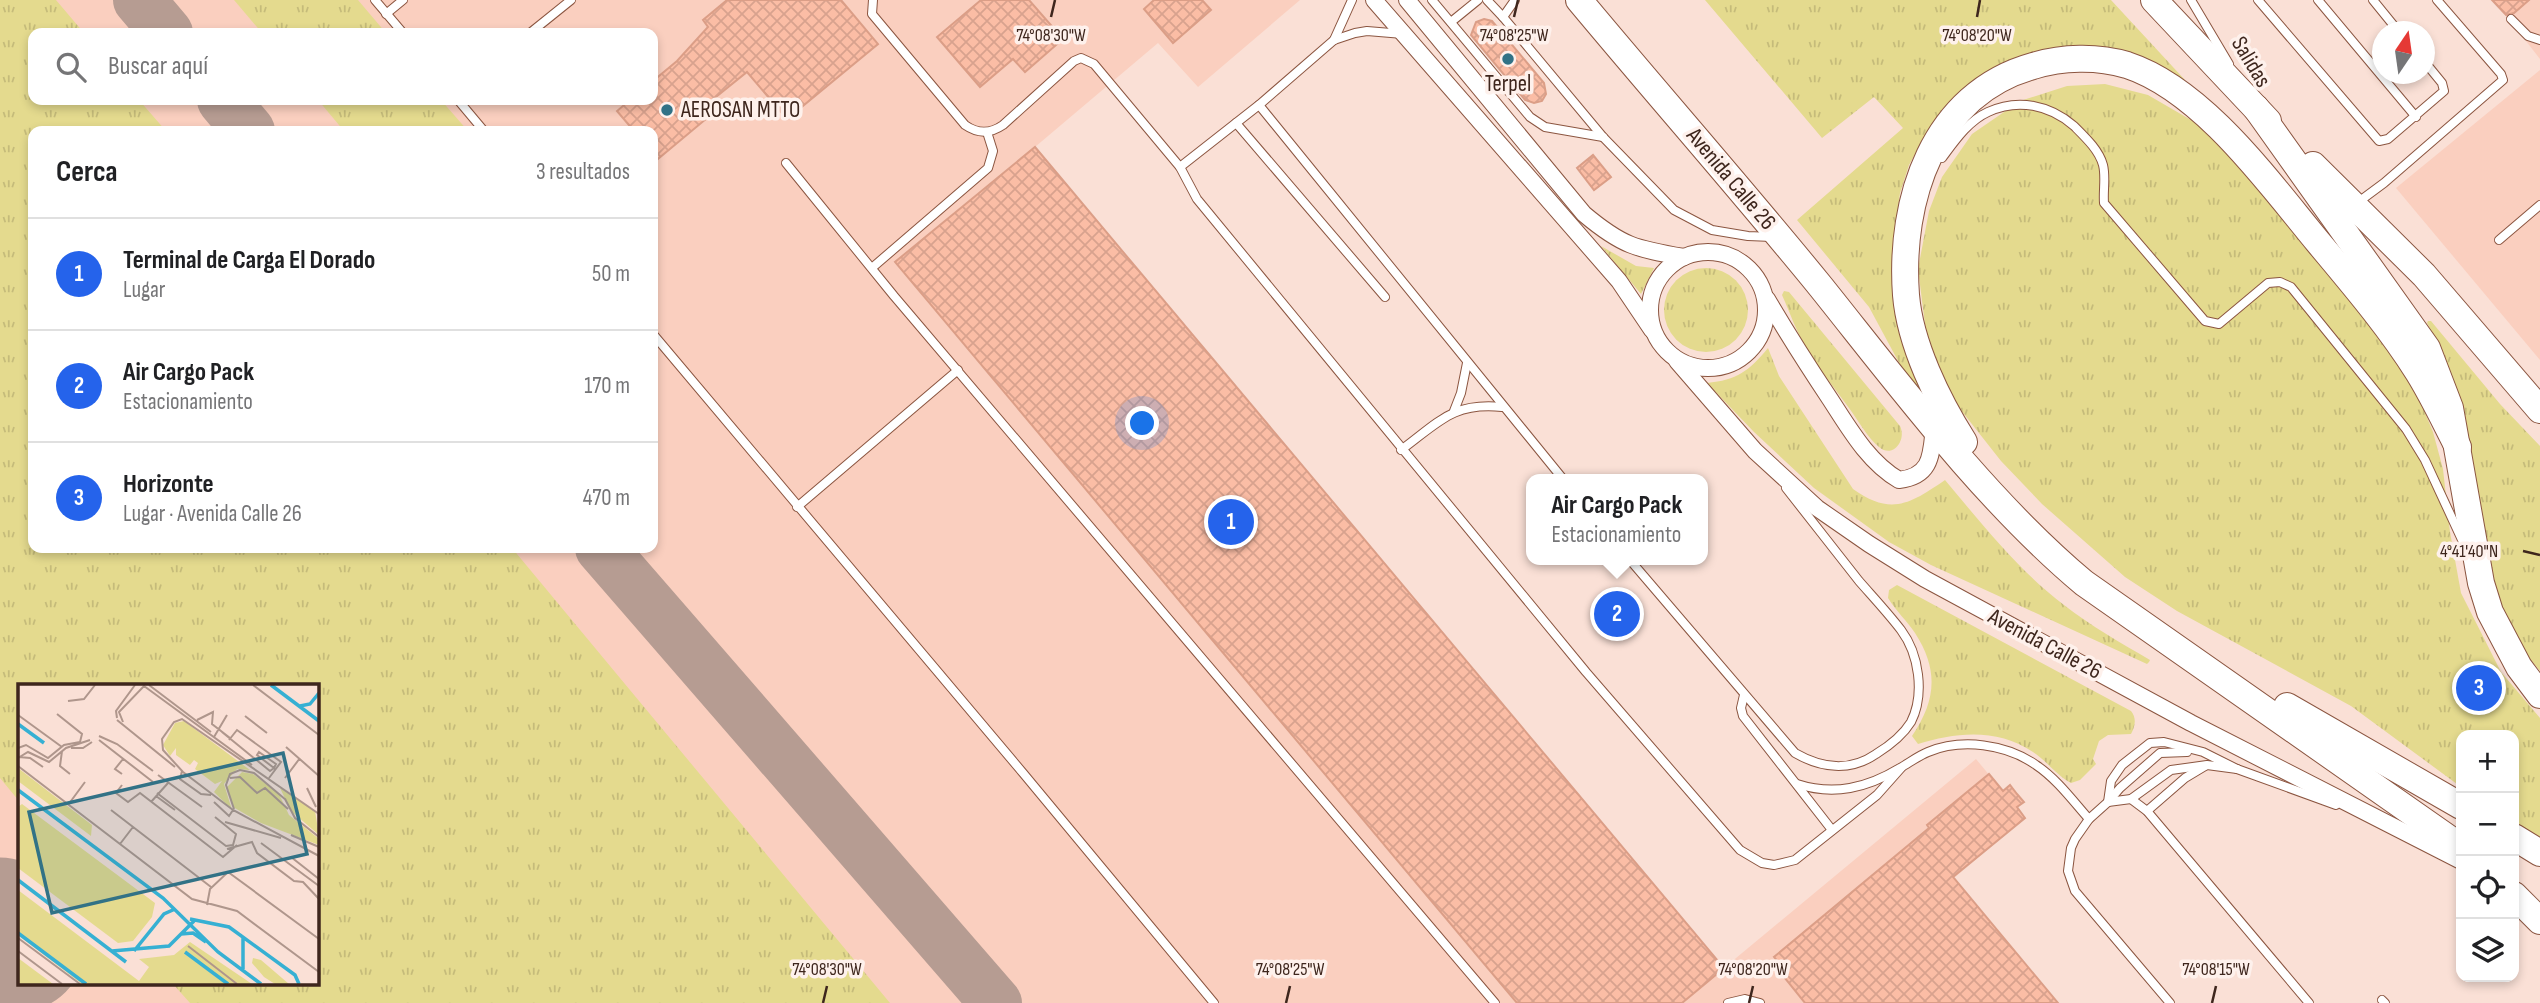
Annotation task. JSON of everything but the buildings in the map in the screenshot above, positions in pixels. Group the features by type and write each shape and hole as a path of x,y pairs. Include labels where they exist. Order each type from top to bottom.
{"main road":[{"name":"Avenida Calle 26","path":"1579,0 1780,237 1934,427 2004,505 2065,567 2456,843"},
{"path":"2154,0 2256,108 2424,275 2540,410"},
{"path":"2004,505 1938,397 1916,337 1906,297 1908,234 1913,200 1936,142 1951,119 1969,99 1990,83 2021,69 2054,60 2089,59 2126,65 2155,78 2217,124 2332,259 2417,371 2458,447"},
{"path":"2256,108 2422,340 2445,390 2458,447 2481,583 2490,612 2519,667 2540,695"},
{"name":"Avenida Calle 26","path":"2137,620 2456,803"},
{"path":"2519,840 2540,853"},
{"path":"2519,900 2540,921"}],"street":[{"path":"1374,0 1619,281 1662,348 1677,361 1696,368 1716,369 1735,363 1751,351 1762,334 1766,315 1765,296"},
{"path":"1407,0 1584,214 1628,244 1684,257"},
{"path":"1652,330 1649,313 1651,295 1663,272 1684,257 1704,252 1724,254 1742,263 1756,277 1765,296 1846,423 1878,466 1899,480 1918,475 1929,459 1934,427"},
{"name":"Avenida Calle 26","path":"1677,361 1755,450 1817,508 1925,579 2191,723 2456,858"}],"lane":[{"path":"375,0 398,28"},
{"path":"386,14 403,0"},
{"path":"536,28 571,0"},
{"path":"873,0 872,14 970,129 987,132 1003,125 1074,61 1081,58 1094,64 1180,167 1197,199 1401,450 1586,672 1740,850 1750,858 1762,863 1784,864 1795,860 1877,795 1901,768"},
{"path":"1331,43 1352,0"},
{"path":"1433,0 1530,117 1545,127 1603,137"},
{"path":"1451,22 1478,0"},
{"path":"1487,0 1603,137 1674,210 1712,230 1748,236 1780,237"},
{"path":"1503,17 1515,0"},
{"name":"Salidas","path":"2191,0 2256,108"},
{"path":"2258,0 2376,138 2384,141 2388,139 2444,91 2435,74"},
{"path":"2318,0 2416,117"},
{"path":"2372,0 2390,21"},
{"path":"2354,205 2384,183 2503,80 2501,74 2437,0"},
{"path":"2511,19 2528,36 2540,40"},
{"path":"1180,167 1259,105 1331,43 1367,31 1405,35"},
{"path":"1913,200 1959,136 1986,112 2023,104 2058,114 2094,147 2102,162 2105,173 2104,203 2108,209 2205,321 2219,324 2268,283 2280,282 2291,288 2406,429 2425,460 2481,583"},
{"path":"462,105 480,126"},
{"path":"1259,105 1559,474"},
{"path":"1236,123 1385,297"},
{"path":"873,267 988,168 993,151 987,132"},
{"path":"786,163 1495,1003"},
{"path":"2499,240 2540,205"},
{"path":"658,340 1214,1003"},
{"path":"1454,411 1467,363"},
{"path":"797,507 958,370"},
{"path":"1401,450 1454,411 1484,405 1502,407"},
{"path":"1634,565 1796,753 1824,766 1847,766 1871,758 1895,740 1909,724 1917,700 1919,682 1915,662 1902,631 1755,450"},
{"path":"1744,695 1741,708 1743,716 1832,830"},
{"path":"2108,802 2111,781 2117,771 2150,743 2164,743 2203,752 2237,769 2386,823"},
{"path":"1797,783 1821,789 1847,790 1876,781 1928,751 1976,744 2007,751 2034,763 2090,819"},
{"path":"2169,1003 2075,891 2070,880 2068,860 2075,839 2090,819 2160,752 2203,752"},
{"path":"2108,802 2131,799 2171,770 2207,765 2237,769"},
{"path":"2147,811 2185,778 2207,765"},
{"path":"2131,799 2147,811 2309,1003"},
{"path":"1728,1003 1745,999 1760,1003"}],"shaded area":[{"path":"0,0 1300,0 1198,87 1158,43 1035,147 1724,968 1976,759 2025,818 1954,878 2058,1003 0,1003"},
{"path":"2492,0 2540,0 2540,59 2508,18"},
{"path":"2540,70 2540,360 2396,188"}],"green space":[{"path":"0,0 56,0 80,28 28,28 28,105 143,105 162,126 28,126 28,553 516,553 890,1003 190,1003 175,986 318,986 318,684 18,684 18,800 0,778"},
{"path":"234,0 358,0 382,28 258,28"},
{"path":"1705,0 2111,0 2185,80 2068,49 1921,143 1909,165 1900,193 1895,231 1909,361 1933,421 1869,307 1797,220 1903,128 1874,97 1822,138"},
{"path":"2105,84 2148,95 2210,131 2320,261 2409,374 2433,432 2443,469 2450,532 2461,593 2501,672 2540,718 2540,841 2519,826 2519,730 2456,730 2456,783 2351,706 2177,611 2125,577 2042,504 2001,461 1949,395 1935,364 1926,332 1918,269 1929,211 1942,177 1972,134 2020,101 2067,86"},
{"path":"322,105 445,105 464,126 340,126"},
{"path":"1601,246 1636,266 1654,268 1641,294"},
{"path":"1706,268 1722,271 1736,280 1745,294 1748,310 1745,326 1736,340 1722,349 1706,352 1690,349 1676,340 1667,326 1664,310 1667,294 1676,280 1690,271"},
{"path":"1784,291 1789,292 1900,426 1902,437 1894,449 1884,450 1871,438 1807,350 1782,295"},
{"path":"2428,321 2431,321 2500,404 2540,446 2540,671 2526,654 2492,591 2437,341"},
{"path":"1768,348 1779,376 1853,489 1878,502 1900,504 1911,501 1945,480 2031,577 2064,605 2150,660 2149,662 2147,664 1931,565 1889,542 1814,488 1707,383 1727,380 1742,373"},
{"path":"1897,585 2131,711 2135,722 2131,734 2108,735 2099,741 2093,759 2096,764 2080,780 2071,783 2033,752 2006,739 1977,734 1918,744 1912,736 1930,698 1931,673 1923,647 1915,633 1888,598 1889,590"}],"taxiway":[{"path":"139,0 163,28"},
{"path":"227,105 245,126"},
{"path":"605,553 996,1003"}],"runway":[{"path":"0,923 18,945"}],"place":[{"name":"Terpel","path":"1508,59"},
{"name":"AEROSAN MTTO","path":"667,110"},
{"name":"Terminal de Carga El Dorado","path":"1231,522"},
{"name":"Air Cargo Pack","path":"1617,614"},
{"name":"Horizonte","path":"2479,688"}]}
